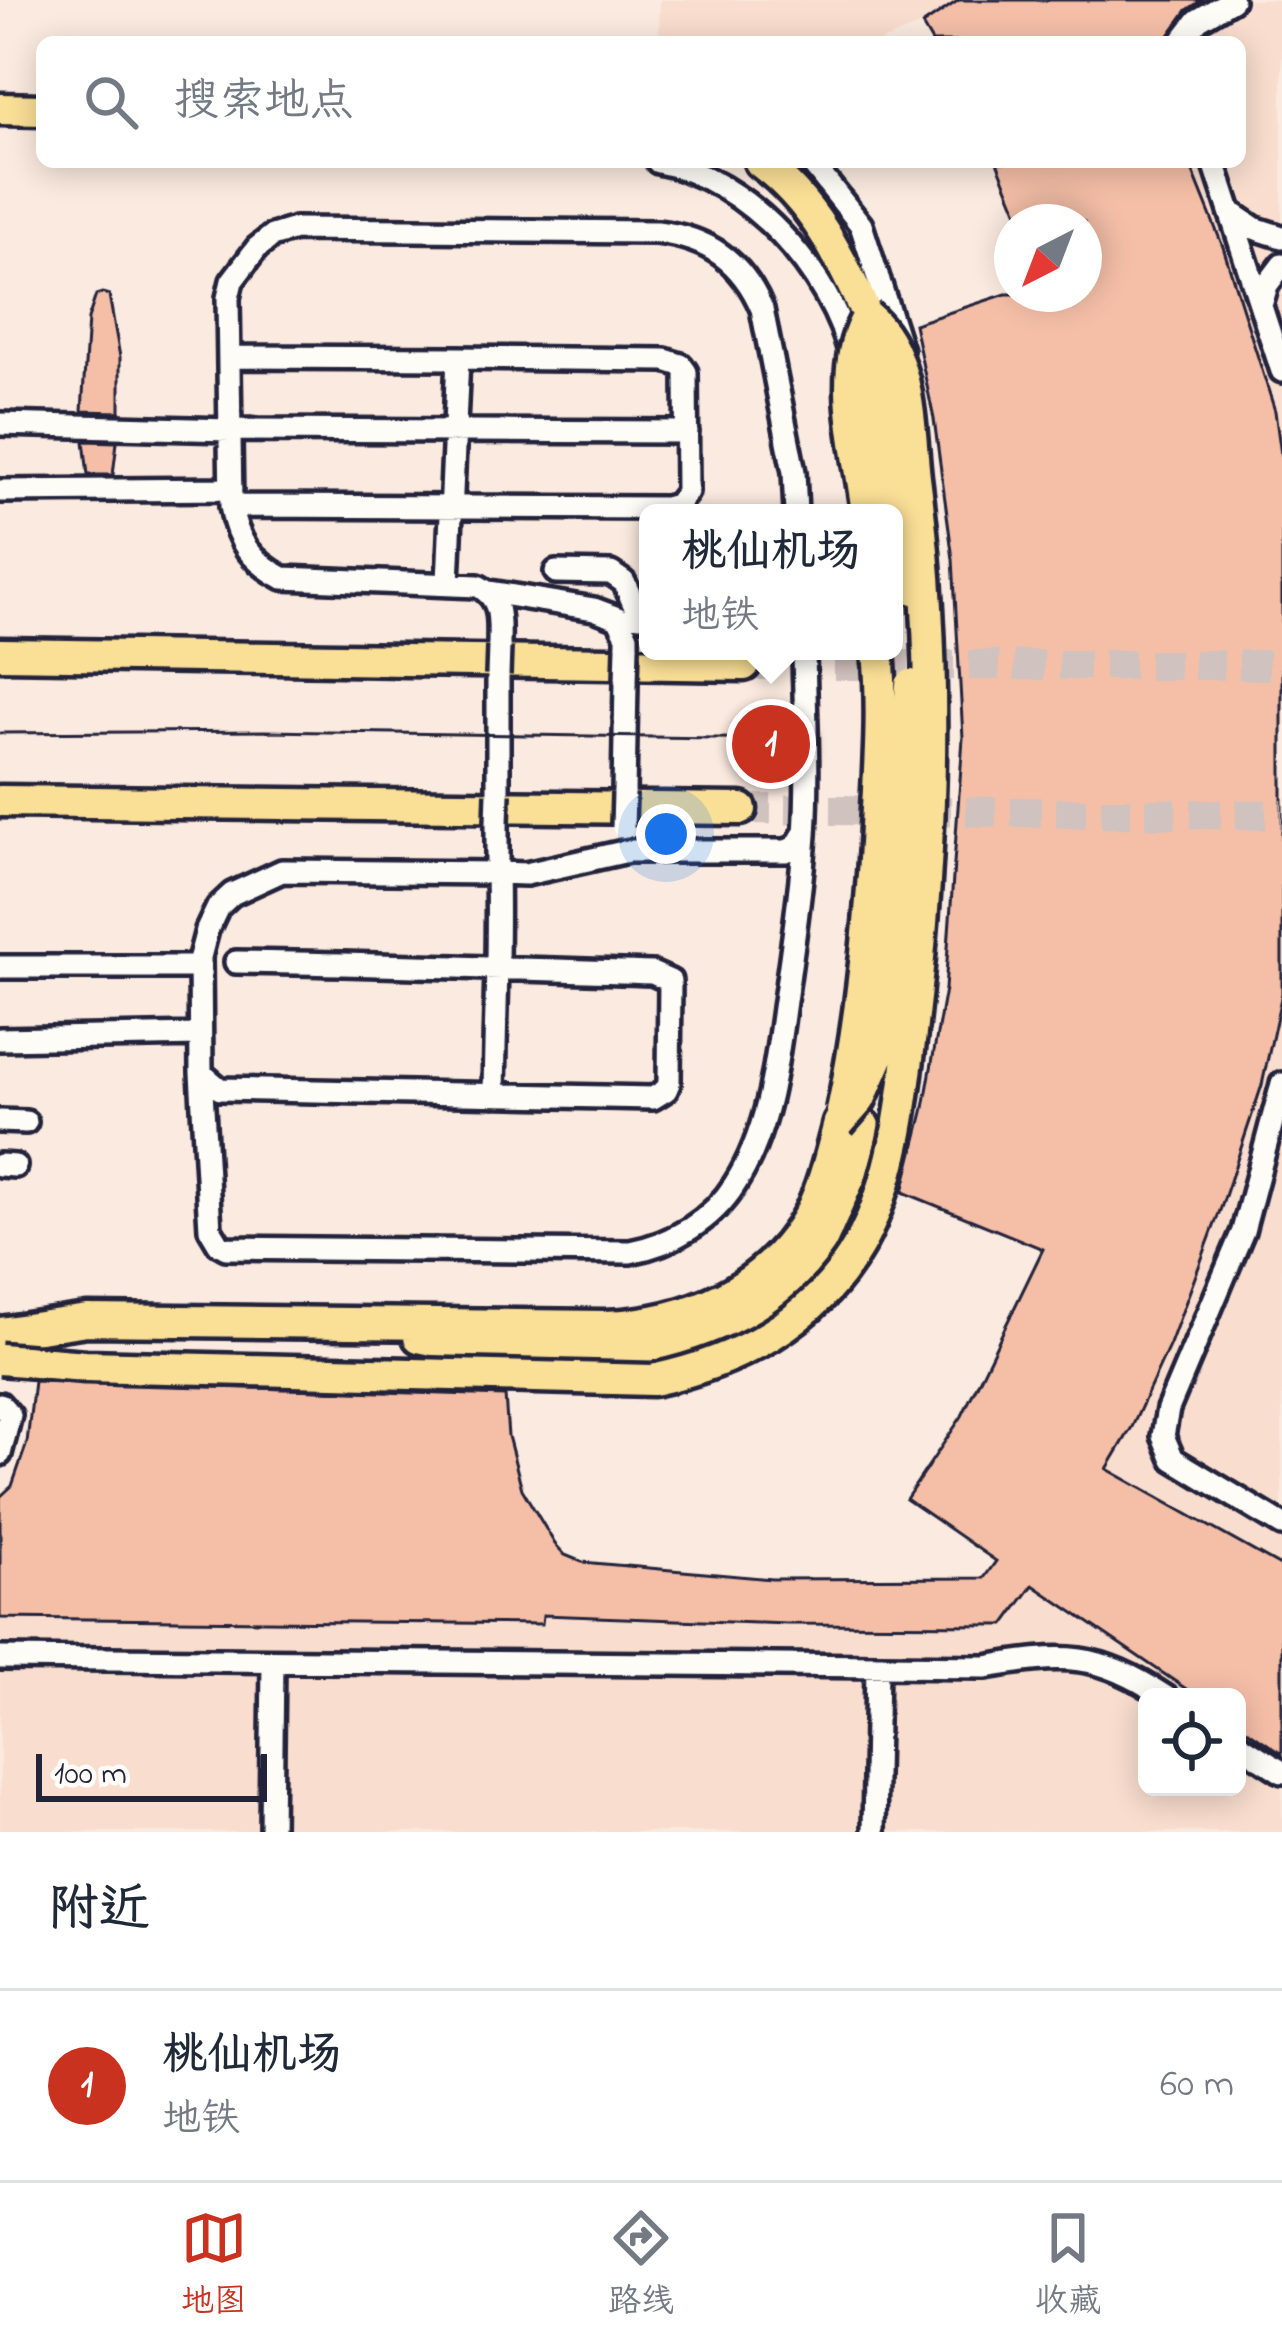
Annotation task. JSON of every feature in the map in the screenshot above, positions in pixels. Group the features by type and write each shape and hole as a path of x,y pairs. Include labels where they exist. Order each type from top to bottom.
{"highway":[{"path":"0,110 36,110"},
{"path":"0,1359 85,1366 623,1382 684,1373 756,1346 811,1306 860,1244 877,1205 903,1098 917,981 932,719 923,542 904,390 890,342 867,316 823,227 768,168"},
{"path":"866,504 851,372 854,348 867,316"},
{"path":"867,316 895,504"},
{"path":"0,1333 87,1320 646,1325 684,1316 736,1291 792,1238 852,1125 879,1055 903,865 911,721 903,554"},
{"path":"0,654 744,665"},
{"path":"684,1373 747,1335 811,1267 851,1174 854,1054 874,878 878,660"},
{"path":"0,801 741,809"},
{"path":"354,1323 472,1349 650,1349 710,1334 752,1312 820,1244"}],"street":[{"path":"1186,36 1198,20 1232,0"},
{"path":"679,168 706,176 768,221 818,282 847,337 882,504"},
{"path":"816,168 861,225 892,313 906,371 927,516 936,700 896,1027 882,1081 852,1125"},
{"path":"1216,168 1282,371"},
{"path":"1232,213 1254,228 1282,237"},
{"path":"623,851 627,636 618,618 595,609 448,582 302,582 262,567 247,551 236,533 231,497 228,298 232,280 272,236 296,229 684,235 710,245 752,284 762,309 790,451 795,504"},
{"path":"1262,302 1267,285 1282,265"},
{"path":"230,357 673,362 686,372 687,492 678,504"},
{"path":"448,582 458,358"},
{"path":"0,424 687,432"},
{"path":"0,490 452,506 639,505"},
{"path":"247,551 294,566"},
{"path":"556,572 611,573 624,582 639,616"},
{"path":"490,592 498,605 499,646 494,1095"},
{"path":"804,660 805,832 780,1041 760,1132 738,1180 720,1204 662,1244 630,1252 226,1248 219,1244 210,1229 200,967 207,930 218,907 232,894 282,871 526,874 623,851 786,851 796,847 805,832"},
{"path":"852,1125 896,712 893,660"},
{"path":"201,1073 220,1090 653,1099 669,1083 673,991 663,975 236,962"},
{"path":"0,967 200,967"},
{"path":"0,1039 200,1035"},
{"path":"1282,1084 1244,1231 1168,1408 1163,1436 1173,1459 1282,1525"},
{"path":"0,1121 26,1122"},
{"path":"0,1404 10,1415 10,1424 0,1454"},
{"path":"0,1658 986,1667 1070,1657 1126,1671 1152,1688"},
{"path":"271,1832 273,1661"},
{"path":"874,1832 877,1666"},
{"path":"1246,1749 1282,1772"}],"shaded area":[{"path":"660,0 1282,0 1282,1832 0,1832 0,1497 12,1486 27,1443 34,1379 504,1385 508,1436 522,1488 555,1544 565,1555 582,1562 773,1579 983,1578 995,1562 906,1499 962,1416 1042,1250 903,1192 924,1108 945,988 963,738 953,559 934,419 914,324 994,298 994,312 1102,312 1102,204 1058,204 1006,168 1246,168 1246,36 928,36 921,25 894,36 659,36"}],"building":[{"path":"959,0 1202,0 1187,10 1168,36 928,36 922,25"},
{"path":"1000,168 1191,168 1223,247 1275,411 1282,462 1282,993 1262,1085 1222,1205 1170,1344 1107,1469 1282,1567 1282,1754 1246,1729 1246,1688 1185,1688 1033,1585 1004,1625 787,1624 543,1615 542,1624 0,1618 0,1497 12,1486 27,1443 34,1381 505,1396 508,1436 522,1489 555,1544 565,1555 582,1562 772,1579 984,1578 996,1561 906,1499 962,1416 1043,1249 903,1192 945,989 963,738 953,559 934,419 914,324 994,298 994,312 1102,312 1102,204 1014,204"},
{"path":"96,295 109,295 120,357 120,412 82,411 88,319"},
{"path":"84,441 117,442 113,475 88,475"}],"tunnel":[{"path":"744,665 1282,665"},
{"path":"741,809 1282,815"}],"tram line":[{"path":"0,733 264,731 780,739"}],"place":[{"name":"桃仙机场","path":"771,744"}]}
